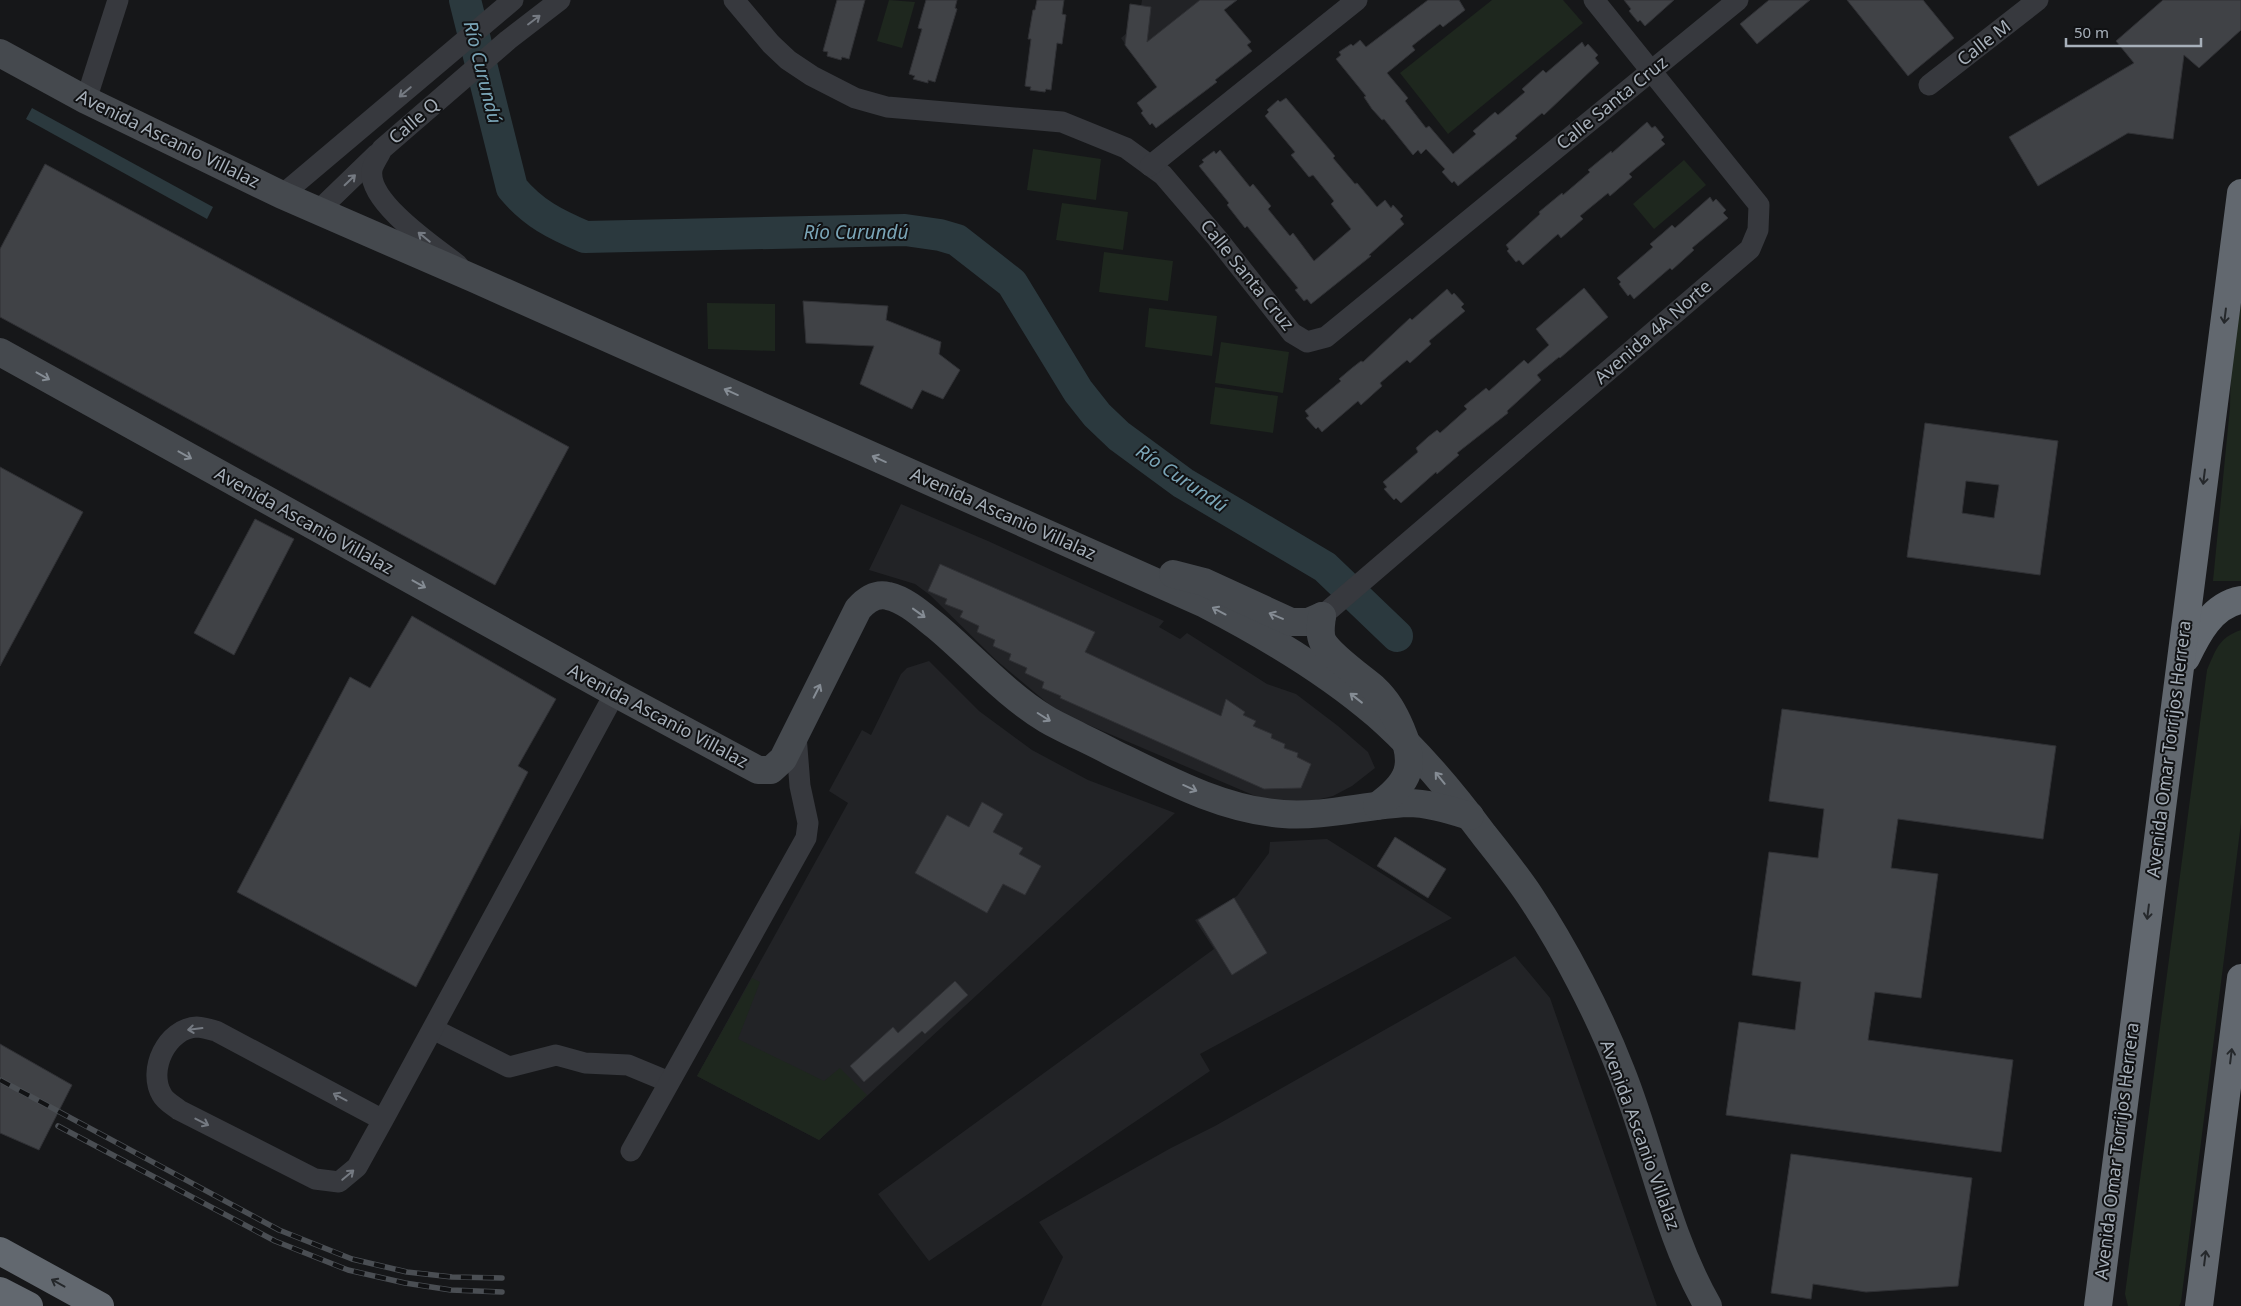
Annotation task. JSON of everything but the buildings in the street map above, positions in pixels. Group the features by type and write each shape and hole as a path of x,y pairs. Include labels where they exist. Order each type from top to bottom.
{"highway":[{"name":"Avenida Omar Torrijos Herrera","path":"2098,1306 2241,193"},
{"path":"2178,673 2199,634 2213,615 2228,604 2241,600"},
{"path":"2199,1304 2241,978"},
{"path":"0,1251 100,1306"},
{"path":"2102,1278 2111,1306"},
{"path":"0,1291 29,1306"}],"main road":[{"name":"Avenida Ascanio Villalaz","path":"0,53 86,100 282,195 1205,604 1260,633 1346,691 1406,741 1442,780 1530,896 1581,983 1621,1070 1684,1259 1708,1306"},
{"name":"Avenida Ascanio Villalaz","path":"0,352 615,693 758,770 771,770 784,759 858,609 869,598 887,596 898,599 928,620 1044,718 1149,770 1205,795 1242,808 1282,814 1310,815 1408,803 1440,807 1470,816"},
{"path":"1127,568 1195,579 1290,622 1308,622 1326,613"},
{"path":"1326,613 1321,632 1326,647 1386,701 1396,717 1410,755 1407,774 1397,790 1378,806"}],"street":[{"path":"86,100 118,0"},
{"name":"Calle Q","path":"475,279 394,213 375,188 372,171 382,149 453,86 560,0"},
{"name":"Calle Santa Cruz","path":"734,0 771,44 788,60 812,76 855,98 887,107 1062,122 1126,148 1163,175 1211,231 1292,333 1307,342 1326,337 1738,0"},
{"path":"1150,166 1357,0"},
{"name":"Avenida 4A Norte","path":"1326,613 1750,249 1758,230 1759,205 1594,0"},
{"name":"Calle M","path":"1929,85 2038,0"},
{"name":"Calle Q","path":"282,195 507,6"},
{"path":"318,211 382,149"},
{"path":"383,1120 216,1030 196,1027 176,1034 161,1052 157,1076 162,1095 179,1110 315,1179 339,1182 358,1167 615,693"},
{"path":"631,1151 806,838 808,823 800,786 796,735"},
{"path":"433,1029 509,1067 556,1055 585,1063 628,1065 669,1082"}],"shaded area":[{"path":"889,0 915,2 902,48 877,41"},
{"path":"1142,0 1230,0 1233,3 1199,30 1132,53 1121,38 1127,33 1141,6"},
{"path":"1492,0 1563,0 1583,23 1448,134 1400,73"},
{"path":"32,108 213,207 207,219 26,119"},
{"path":"1033,149 1101,159 1096,200 1027,190"},
{"path":"1684,160 1706,185 1654,229 1633,204"},
{"path":"1062,203 1128,212 1123,250 1056,240"},
{"path":"1104,252 1173,261 1168,301 1099,292"},
{"path":"2241,302 2241,581 2213,581 2230,407 2231,362"},
{"path":"707,303 775,304 775,351 708,349"},
{"path":"1149,308 1217,316 1212,356 1145,347"},
{"path":"1221,342 1289,352 1283,393 1215,383"},
{"path":"1215,387 1278,396 1273,433 1210,424"},
{"path":"901,504 988,541 1164,621 1159,627 1180,639 1187,633 1267,684 1296,694 1368,752 1375,768 1352,786 1333,796 1308,802 1267,801 1058,712 996,660 930,595 915,584 869,570"},
{"path":"2241,630 2241,823 2181,1302 2179,1306 2128,1306 2125,1294 2207,670 2223,641 2233,633"},
{"path":"929,661 979,711 1032,750 1088,780 1175,813 819,1140 697,1076 848,803 829,791 862,730 871,735 901,674 907,668"},
{"path":"1327,839 1452,918 1200,1054 1210,1071 929,1261 878,1194 1214,949 1195,920 1237,896 1269,853 1270,842"},
{"path":"1515,956 1550,998 1657,1306 1041,1306 1063,1257 1039,1222 1171,1148 1215,1126"},
{"path":"752,978 760,982 738,1039 824,1081 840,1068 867,1095 819,1140 697,1076"}],"waterway":[{"name":"Río Curundú","path":"465,0 512,188 537,212 585,237 905,230 940,235 957,240 1012,283 1078,391 1097,415 1119,436 1183,483 1325,567 1397,636"}],"railway":[{"path":"0,1080 279,1230 352,1259 407,1272 452,1277 502,1278"},
{"path":"58,1126 275,1241 348,1270 405,1283 451,1290 502,1292"}]}
